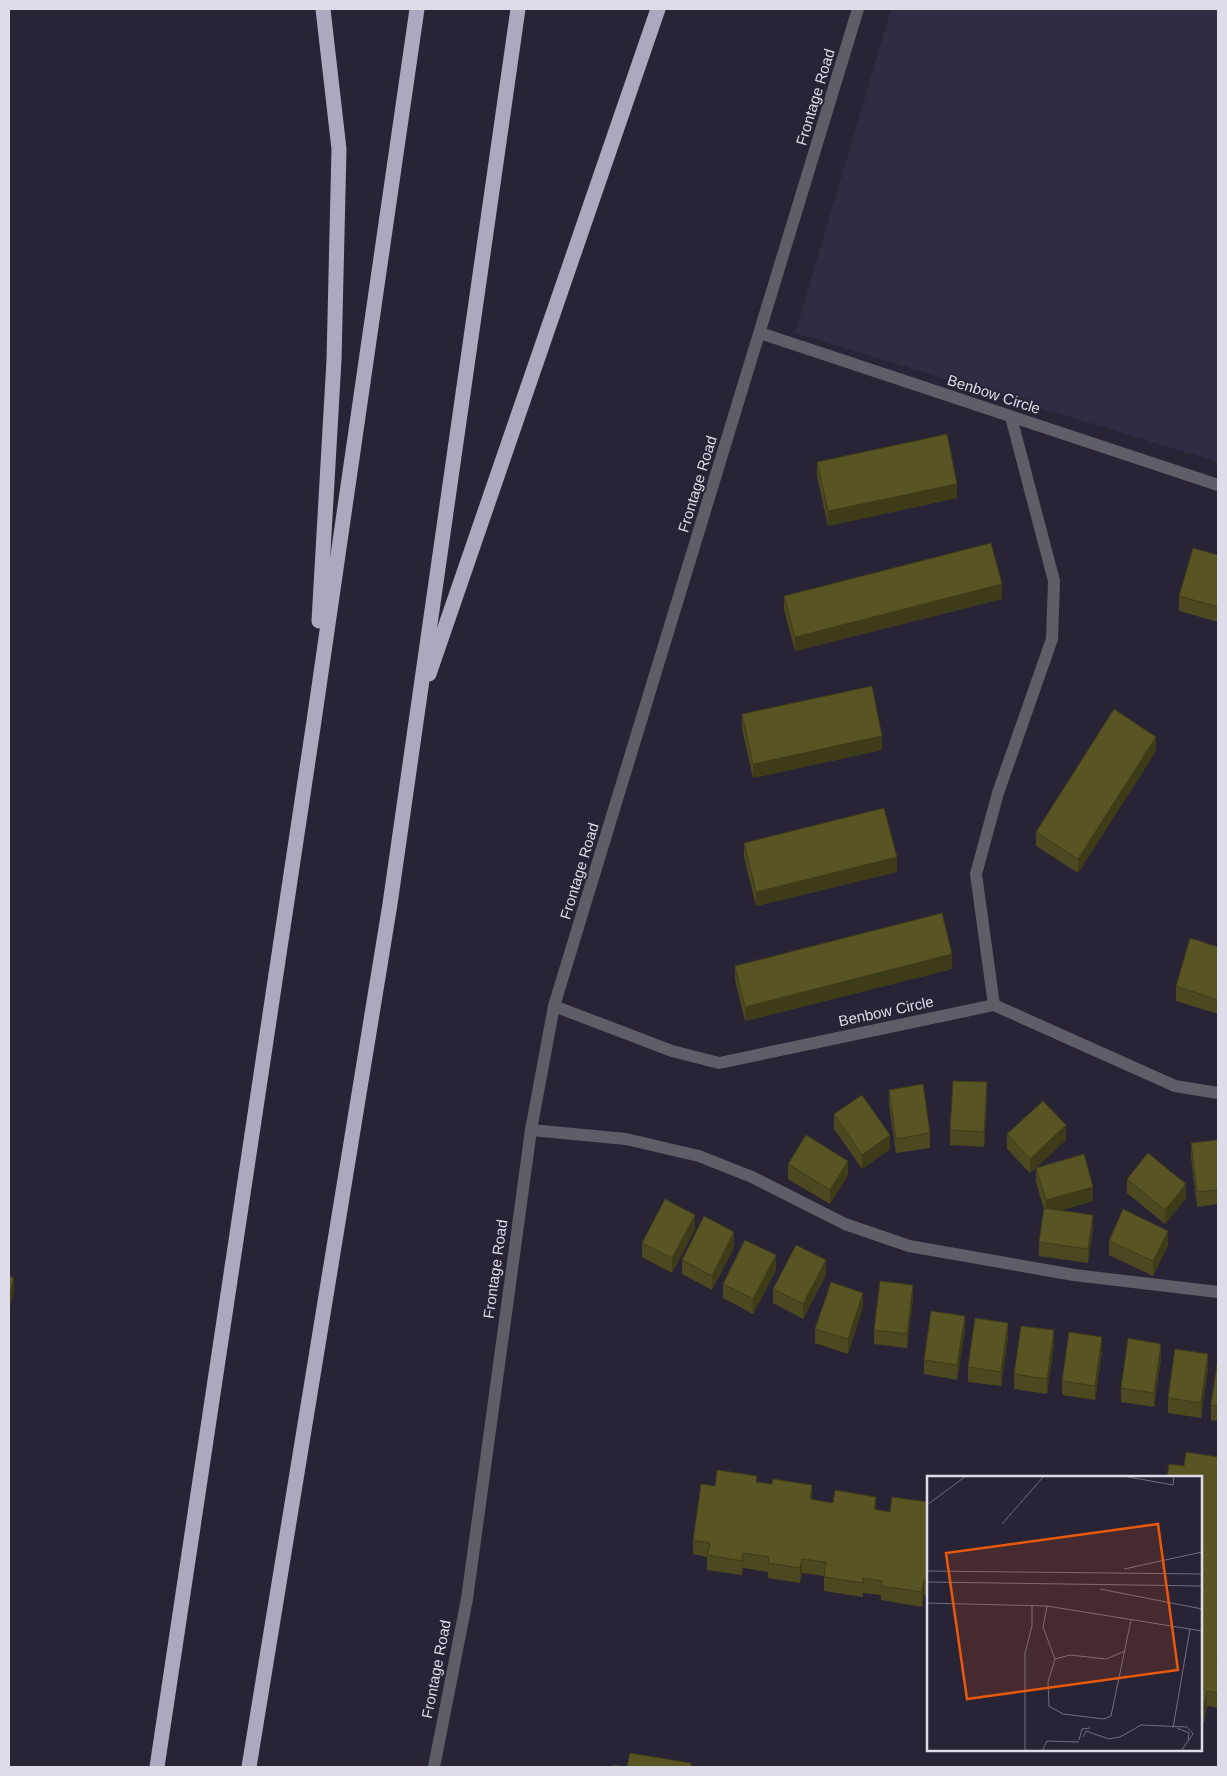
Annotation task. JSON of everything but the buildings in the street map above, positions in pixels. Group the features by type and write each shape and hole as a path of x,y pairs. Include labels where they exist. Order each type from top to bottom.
{"highway":[{"path":"314,722 334,360 339,149 323,9"},
{"path":"158,1767 314,722 417,9"},
{"path":"249,1767 390,904 518,9"},
{"path":"418,708 658,9"}],"street":[{"name":"Frontage Road","path":"434,1767 466,1599 531,1130 554,1006 858,9"},
{"name":"Benbow Circle","path":"760,333 1218,485"},
{"path":"1011,417 1054,581 1052,639 998,794 976,874 994,1005 1175,1086 1218,1094"},
{"name":"Benbow Circle","path":"554,1006 672,1051 719,1063 994,1005"},
{"path":"531,1130 626,1139 699,1156 752,1177 845,1224 909,1246 1074,1275 1218,1292"}],"shaded area":[{"path":"891,9 1218,9 1218,462 795,333"}]}
